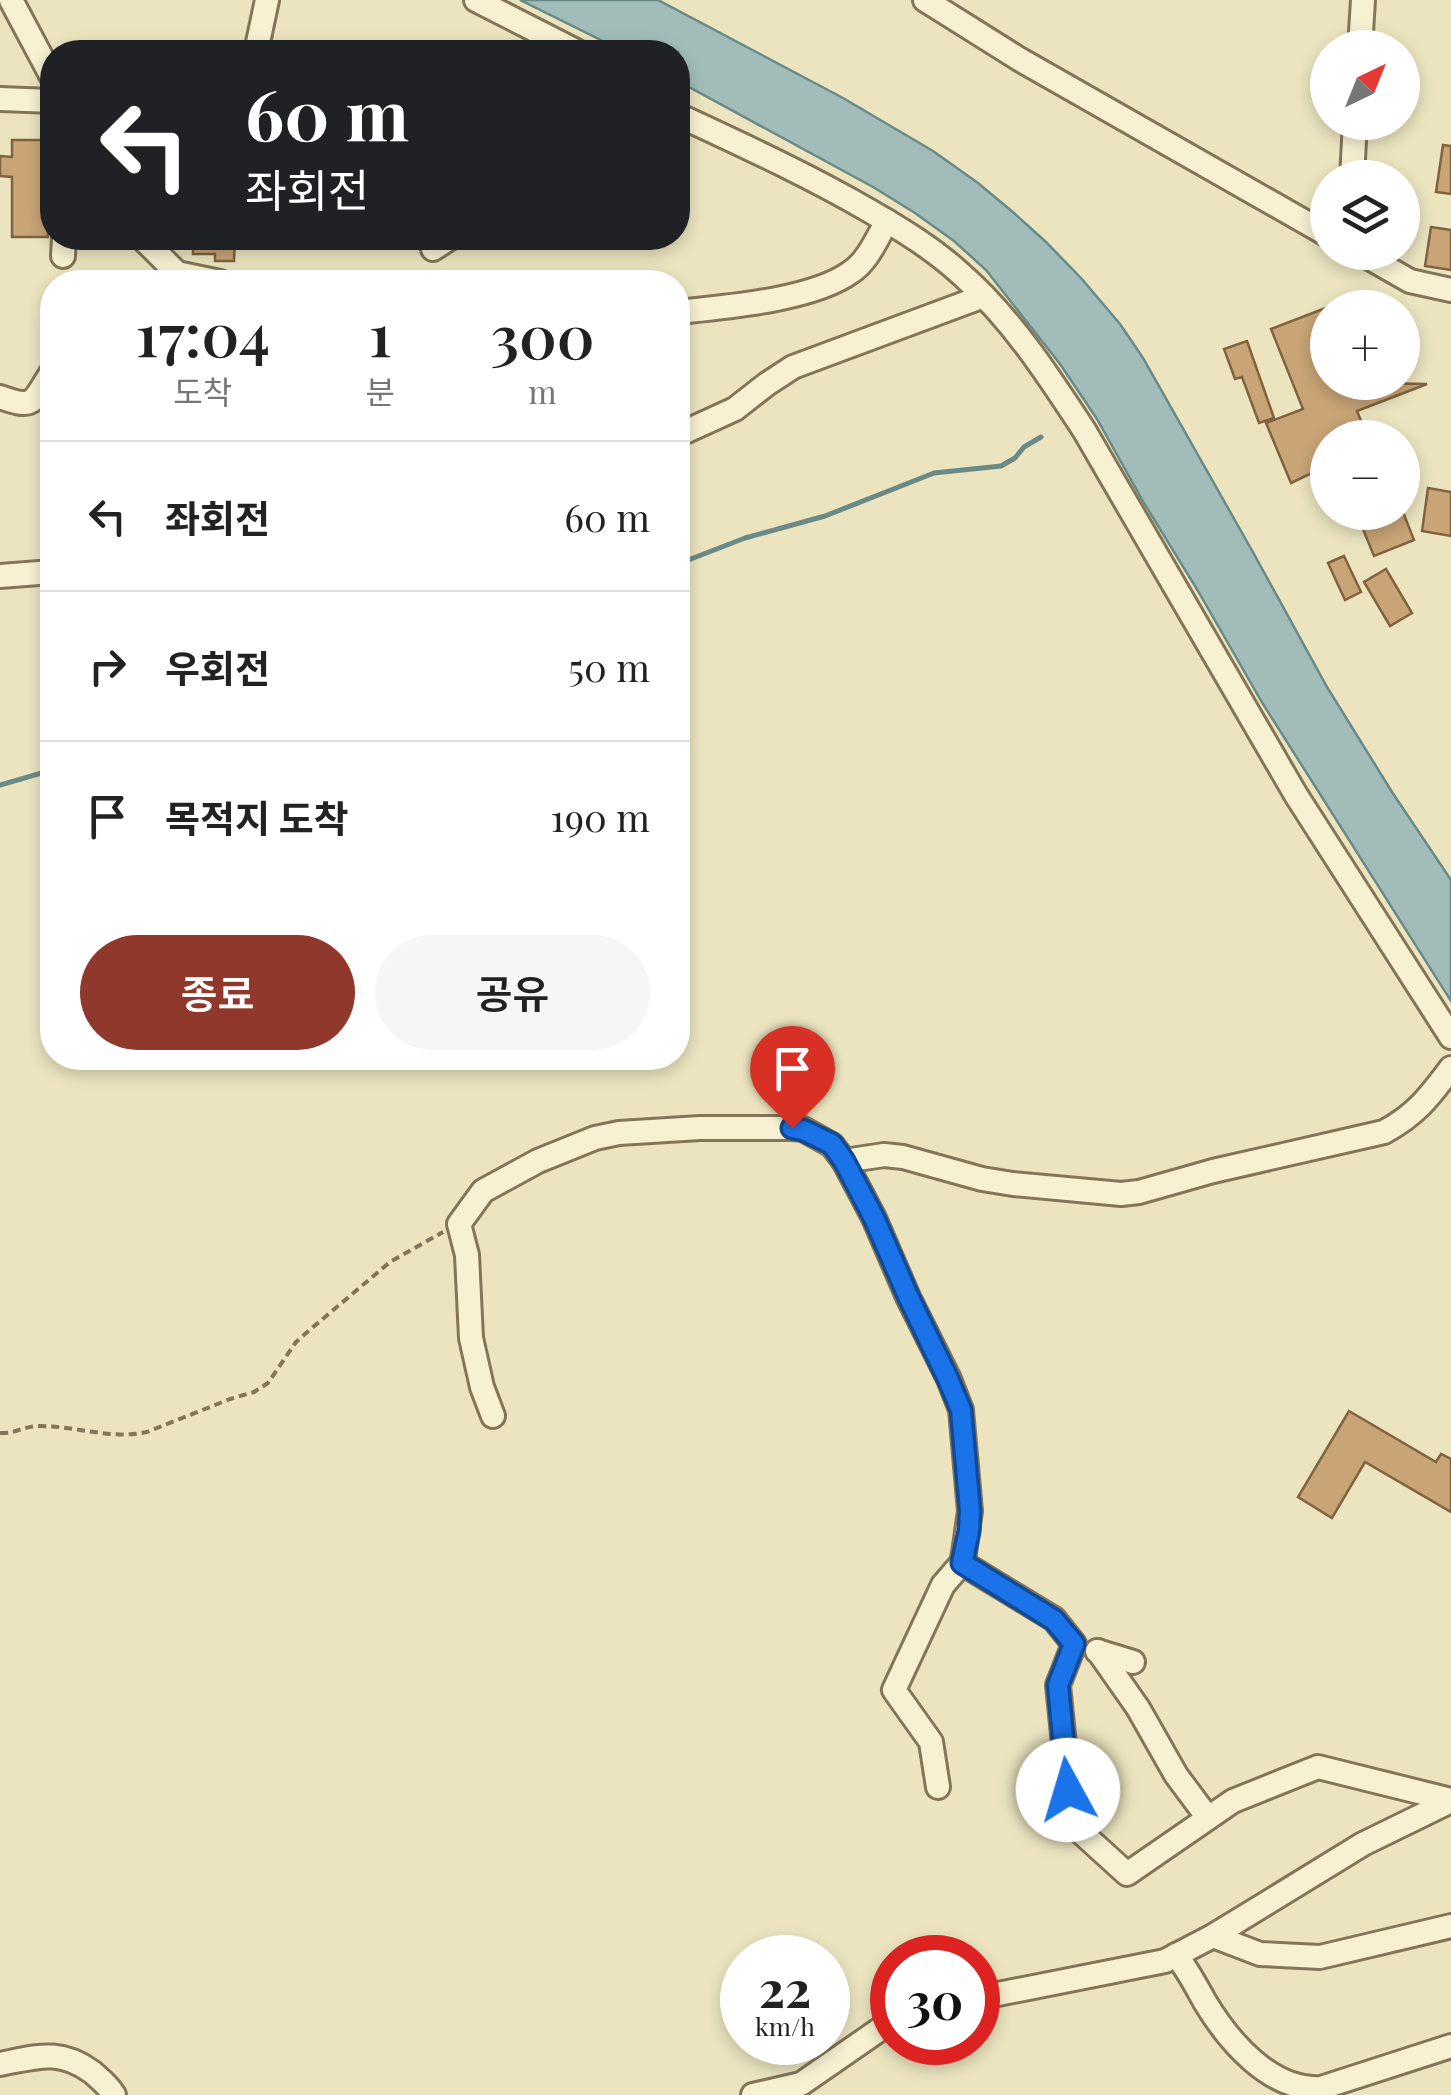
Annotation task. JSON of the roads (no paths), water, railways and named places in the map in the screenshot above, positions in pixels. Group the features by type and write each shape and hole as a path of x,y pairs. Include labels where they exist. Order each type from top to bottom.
{"street":[{"path":"11,0 40,54"},
{"path":"259,40 267,0"},
{"path":"476,0 554,40"},
{"path":"926,0 1019,60 1310,224"},
{"path":"1361,30 1363,0"},
{"path":"0,99 40,101"},
{"path":"690,121 834,189 887,221 941,257 984,296 1016,334 1075,417 1296,795 1451,1036"},
{"path":"690,310 786,296 835,281 862,263 887,221"},
{"path":"154,250 174,270"},
{"path":"1391,270 1410,281 1451,290"},
{"path":"690,430 735,409 793,367 984,296"},
{"path":"0,397 22,405 30,403 40,389"},
{"path":"0,576 40,573"},
{"path":"844,1161 884,1155 903,1157 1013,1184 1104,1193 1138,1192 1384,1132 1418,1109 1451,1068"},
{"path":"493,1416 471,1338 467,1255 459,1224 483,1191 569,1146 619,1132 700,1128 803,1130 832,1144 874,1218 961,1410 970,1511 962,1563 943,1586 894,1690 931,1742 938,1787"},
{"path":"962,1563 1054,1620 1074,1644 1133,1662"},
{"path":"1074,1644 1058,1685 1072,1824 1128,1874 1233,1801 1318,1767 1451,1801"},
{"path":"1098,1651 1138,1708 1176,1775 1208,1818"},
{"path":"1000,1994 1164,1962 1363,1844 1451,1801"},
{"path":"1213,1936 1260,1954 1320,1957 1451,1926"},
{"path":"1176,1955 1219,2024 1240,2048 1263,2068 1305,2089 1321,2088 1451,2046"},
{"path":"753,2095 801,2084 870,2036"},
{"path":"0,2064 41,2056 68,2058 101,2079 114,2095"}],"water":[{"path":"520,0 658,0 843,98 933,151 1014,213 1081,278 1143,358 1327,687 1451,880 1451,1001 1263,704 1097,419 1060,364 986,270 954,241 873,187 690,88 690,40 601,40"}],"waterway":[{"path":"690,559 745,538 825,516 934,473 1001,466 1041,437"},
{"path":"0,785 40,773"}]}
